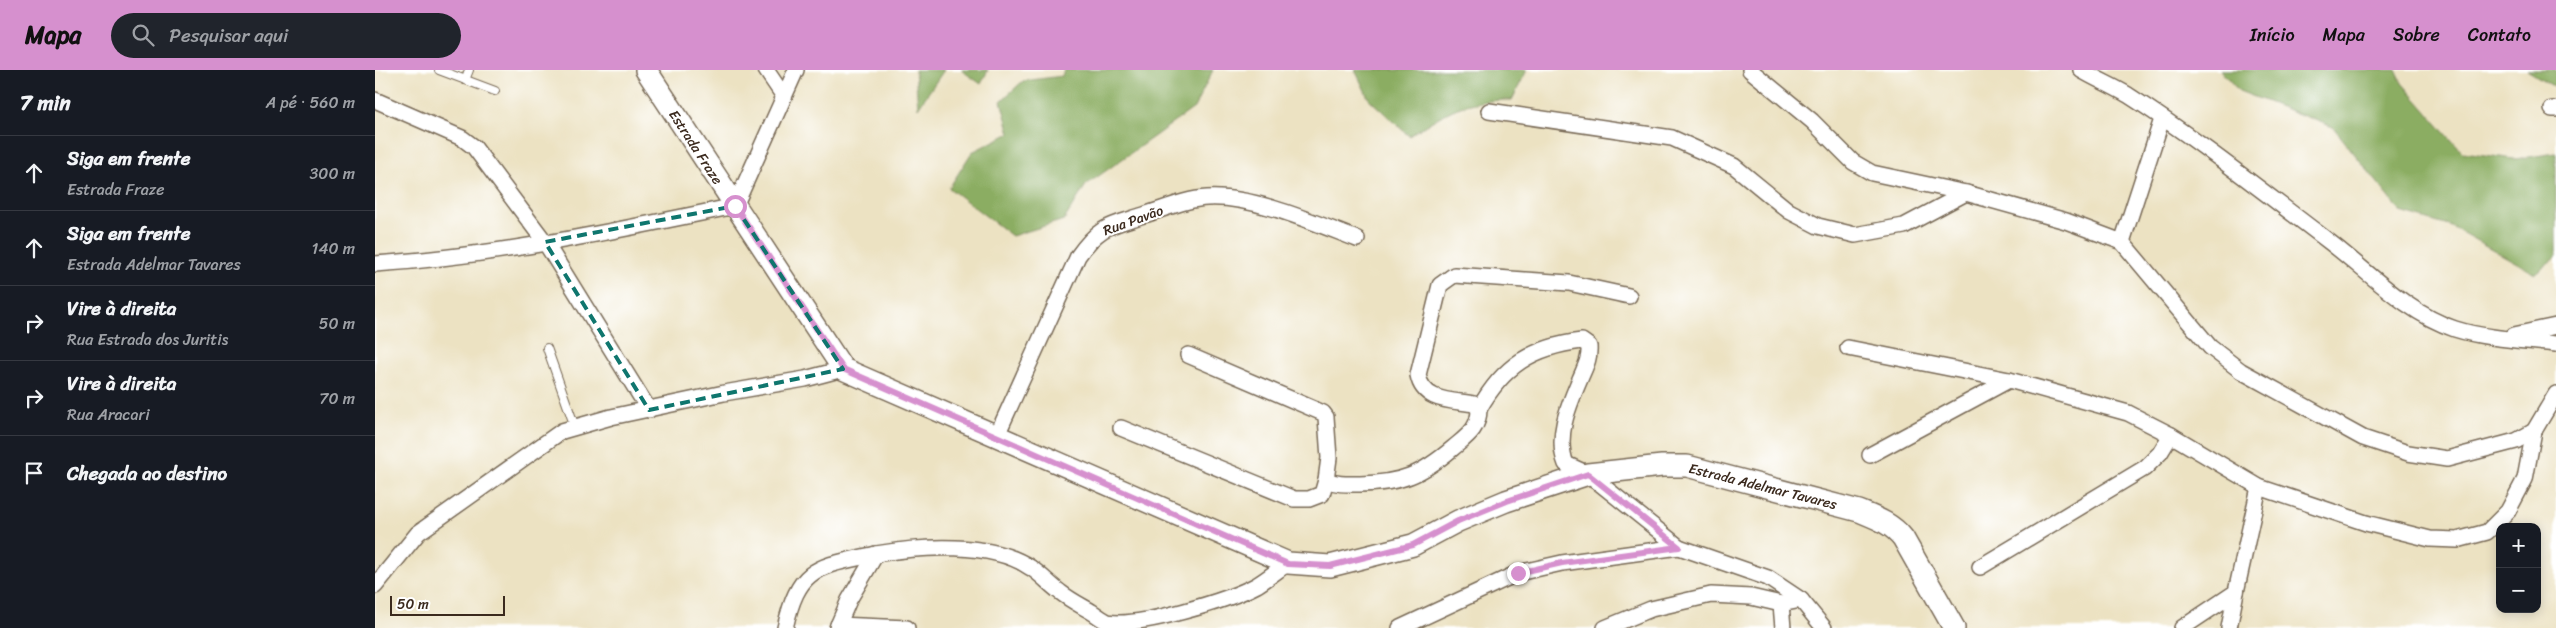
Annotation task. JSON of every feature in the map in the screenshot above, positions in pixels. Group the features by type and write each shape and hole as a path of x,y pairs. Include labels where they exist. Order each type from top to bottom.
{"street":[{"name":"Estrada Fraze","path":"646,70 843,369"},
{"path":"766,70 783,95"},
{"path":"375,264 470,255 603,233 735,206 783,95 796,70"},
{"path":"1750,70 1812,121 1860,168 1872,173 1966,193 2067,221 2122,242 2210,347 2241,371 2363,438 2408,453 2447,459 2516,441 2534,431"},
{"path":"2081,70 2127,95 2162,118 2347,255 2389,290 2423,313 2454,328 2500,338 2556,344"},
{"path":"375,100 462,138 474,147 545,242 649,410"},
{"path":"1489,111 1672,138 1734,166 1789,211 1818,226 1855,235 1904,226 1966,193"},
{"path":"2122,242 2162,118"},
{"name":"Rua Pavão","path":"997,435 1078,256 1091,237 1104,228 1193,200 1223,198 1302,219 1357,239"},
{"path":"1479,409 1474,404 1430,396 1420,386 1418,375 1439,285 1444,280 1454,275 1569,283 1629,296"},
{"path":"2500,338 2556,326"},
{"path":"1326,480 1336,484 1387,483 1411,478 1435,464 1474,431 1478,423 1479,409 1488,392 1514,364 1553,347 1582,341 1589,346 1590,356 1569,405 1563,430 1561,451 1567,464 1588,474 1679,547 1768,578 1801,600 1824,628"},
{"path":"1848,348 2009,380 2128,413 2171,435 2259,487 2366,523 2430,539 2457,540 2487,532 2508,511 2525,479 2534,431 2556,394"},
{"path":"1121,428 1294,499 1309,499 1322,494 1329,458 1326,417 1323,413 1188,354"},
{"path":"375,586 418,533 549,439 575,427 724,393 805,379 843,369 1288,564"},
{"path":"1870,455 2009,380"},
{"path":"1980,568 2145,468 2160,453 2171,435"},
{"name":"Estrada Adelmar Tavares","path":"1288,564 1330,566 1413,545 1466,518 1588,474 1662,466 1687,466 1859,511 1883,521 1896,529 1903,538 1955,628"},
{"path":"2229,628 2259,487"},
{"path":"1400,628 1518,573 1562,563 1679,547"},
{"path":"785,628 793,596 808,574 832,565 895,551 932,549 991,551 1029,566 1060,592 1108,622 1125,625 1151,622 1219,600 1256,585 1288,564"},
{"path":"877,554 849,600 838,626 907,628"},
{"path":"2182,628 2236,592"},
{"path":"1605,628 1651,609 1711,595 1751,597 1781,604 1801,600"},
{"path":"1781,604 1783,628"}],"lane":[{"path":"439,70 495,91"},
{"path":"465,80 469,70"},
{"path":"547,348 575,427"}],"highlighted area":[{"path":"735,206 843,369 649,410 545,242"}],"green space":[{"path":"915,70 944,70 918,108"},
{"path":"961,70 988,70 981,84"},
{"path":"1064,70 1213,70 1194,108 1086,185 1064,220 1012,236 949,188 972,152 1010,133 1001,101 1023,81 1062,76"},
{"path":"1355,70 1527,70 1512,100 1481,102 1457,108 1435,119 1409,136 1369,99"},
{"path":"2220,70 2396,70 2402,83 2462,152 2515,159 2556,153 2556,257 2535,273 2452,227 2401,212 2333,127 2239,91"},
{"path":"2527,70 2556,70 2556,88"}],"route":[{"path":"735,206 843,369 1288,564 1330,566 1413,545 1458,521 1507,501 1588,474 1679,547 1562,563 1518,573"}]}
